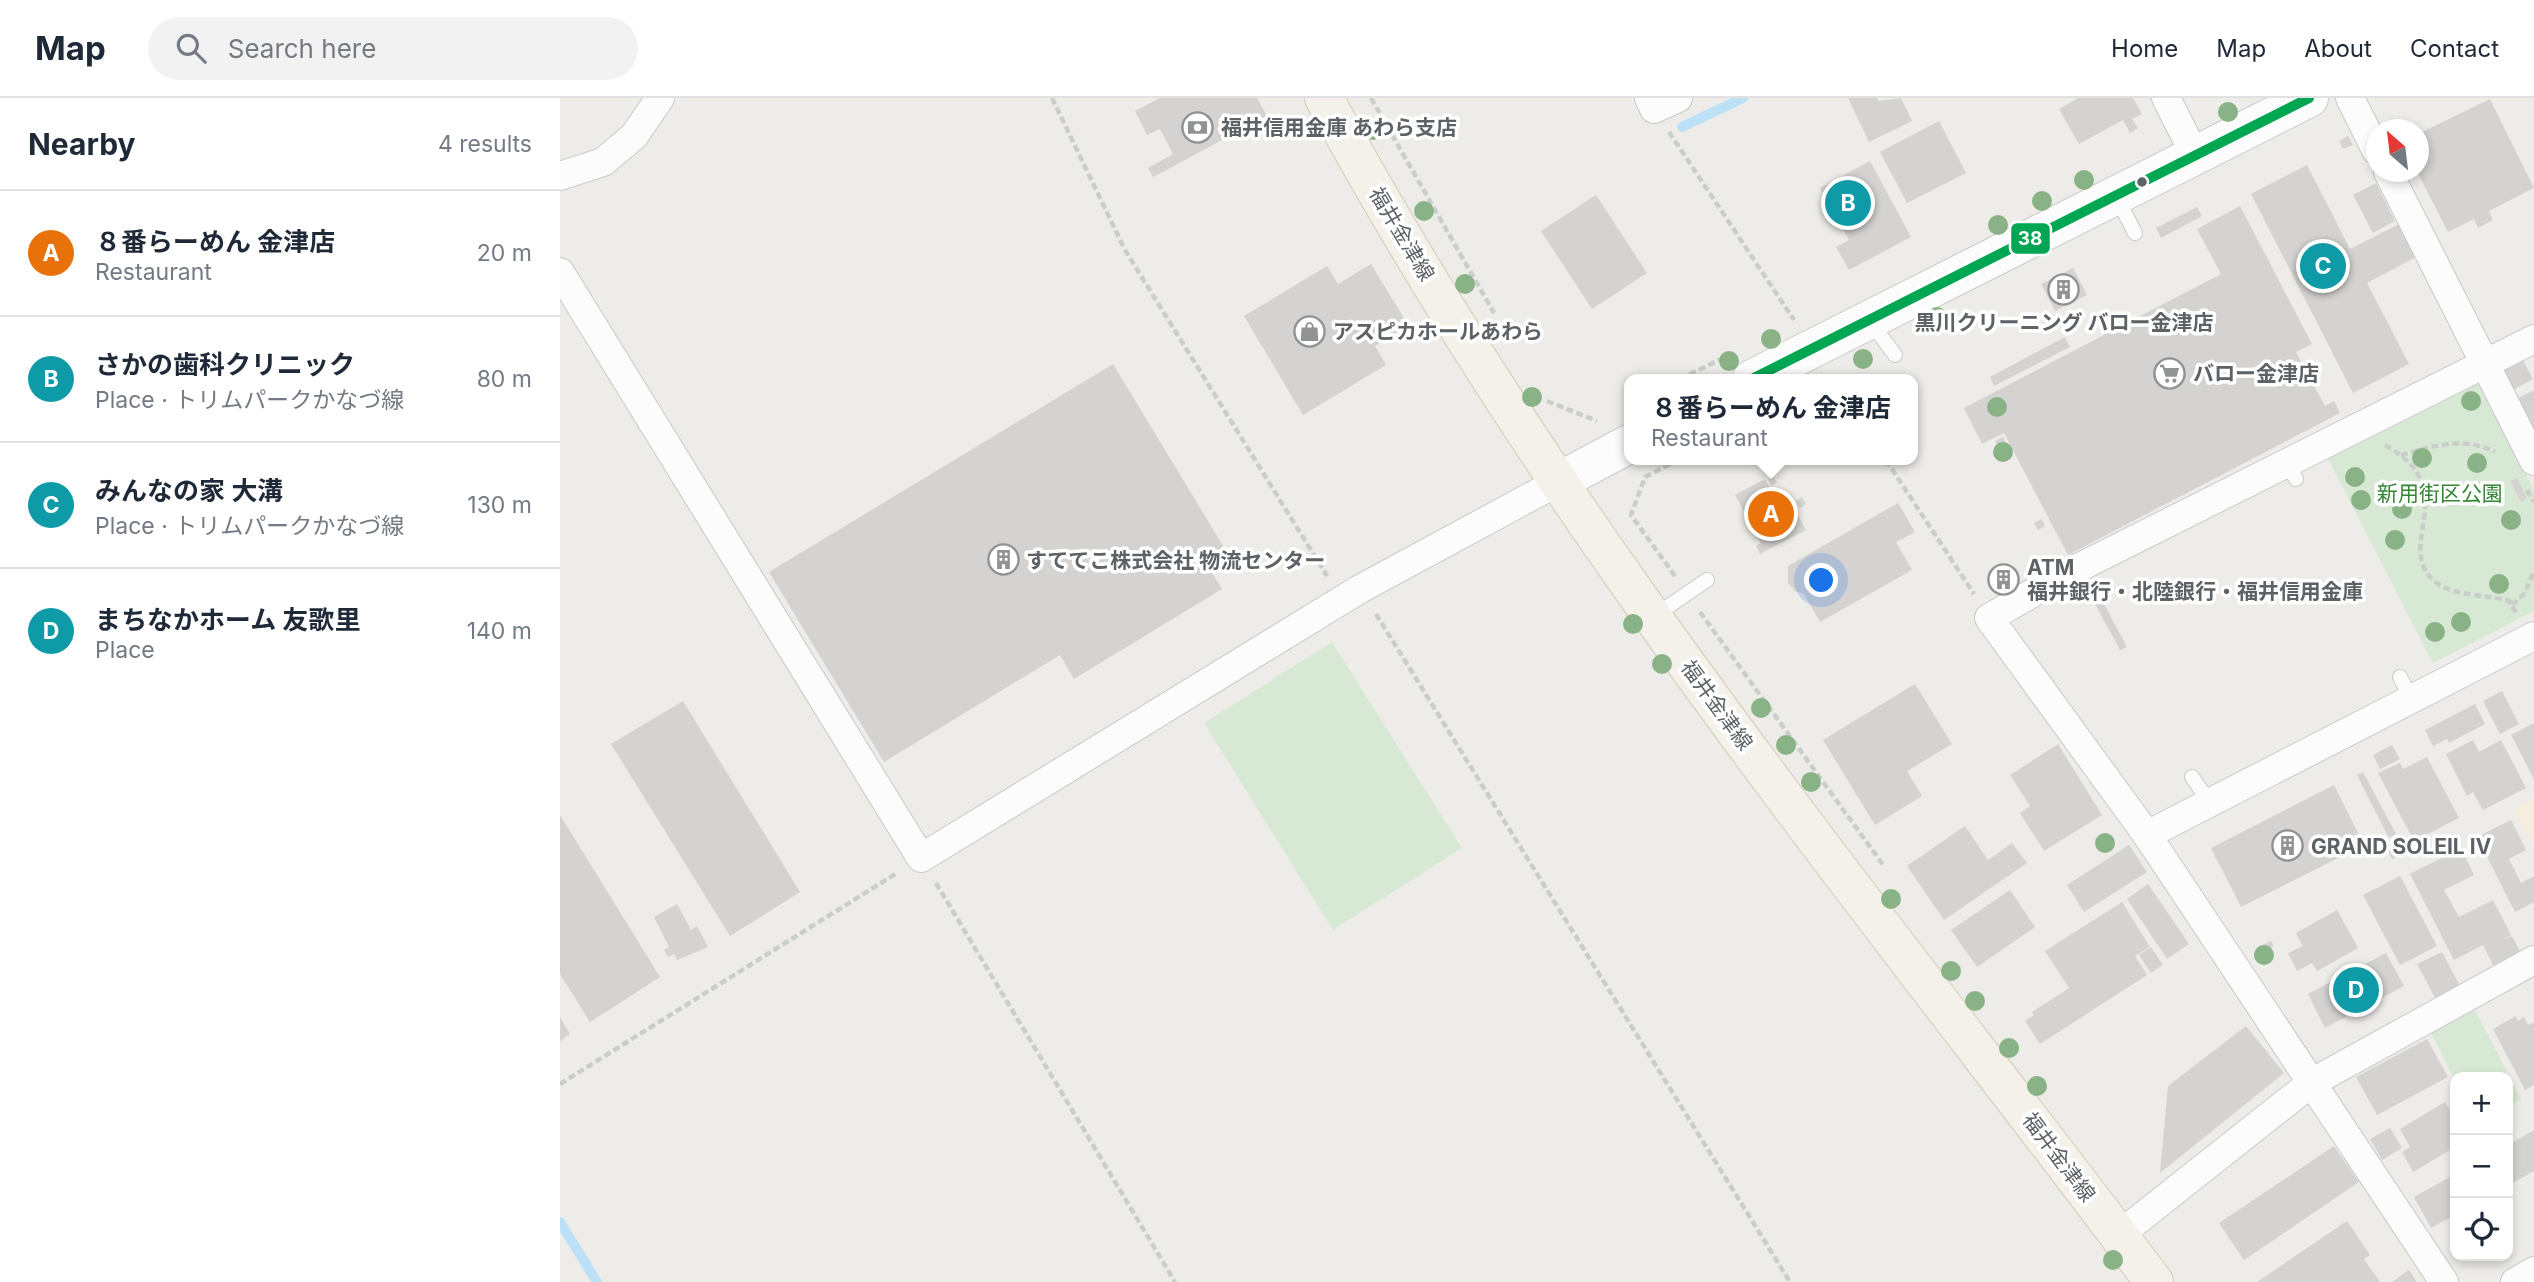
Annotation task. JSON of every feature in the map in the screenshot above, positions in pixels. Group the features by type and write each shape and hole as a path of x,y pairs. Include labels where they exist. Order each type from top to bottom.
{"main road":[{"name":"福井金津線","path":"1324,98 1455,323 1556,482 1759,763 2154,1282"},
{"path":"1768,374 2114,194 2309,98"},
{"path":"1556,482 1618,430"}],"street":[{"path":"560,176 603,162 634,135 660,98"},
{"path":"2166,98 2195,155"},
{"path":"2350,98 2366,130"},
{"path":"2393,182 2529,452"},
{"path":"560,272 921,858 1351,594 1556,482"},
{"path":"2444,1282 2147,835 1989,618 2056,579 2291,471 2369,421 2534,339"},
{"path":"2147,835 2210,803 2405,688 2532,637"},
{"path":"2119,1236 2311,1083 2534,960"},
{"path":"2515,1282 2534,1271"}],"lane":[{"path":"2114,194 2135,233"},
{"path":"1869,320 1895,355"},
{"path":"1653,617 1707,580"},
{"path":"2192,777 2210,803"}],"path":[{"path":"1052,98 1125,250 1351,594 1790,1282"},
{"path":"1371,98 1496,315"},
{"path":"1661,102 1812,349"},
{"path":"1544,400 1618,430"},
{"path":"2369,421 2381,443 2401,455 2424,489 2427,503 2422,560 2431,579 2447,588 2509,601 2532,637"},
{"path":"2401,455 2456,443 2476,444 2501,455 2529,452"},
{"path":"1668,465 1645,477 1631,515 1885,867"},
{"path":"1889,465 1989,618"},
{"path":"2512,605 2525,593 2534,570"},
{"path":"560,1084 921,858 1175,1282"}],"green space":[{"name":"新用街区公園","path":"2477,379 2534,490 2534,611 2433,663 2327,457"},
{"path":"1332,642 1462,848 1333,930 1204,723"},
{"path":"2475,1010 2507,1072 2451,1072 2431,1033"},
{"path":"2513,1084 2521,1099 2513,1103"}],"sand":[{"path":"2534,798 2534,846 2514,809"}],"building":[{"path":"1160,98 1257,98 1267,116 1153,177 1148,168 1173,154 1160,129 1147,135 1135,111"},
{"path":"1848,98 1877,98 1879,101 1901,98 1912,121 1869,142"},
{"path":"2078,98 2133,98 2142,114 2132,119 2138,128 2130,133 2123,120 2079,144 2059,109"},
{"path":"2490,99 2534,188 2489,211 2493,220 2478,228 2474,219 2448,232 2422,182 2429,182 2429,129"},
{"path":"1939,121 1966,173 1907,203 1880,152"},
{"path":"2348,136 2353,145 2343,149 2339,141"},
{"path":"1870,161 1911,237 1849,270 1836,247 1849,240 1820,188"},
{"path":"2307,165 2350,249 2401,223 2418,256 2367,283 2409,364 2353,393 2251,194"},
{"path":"2376,183 2395,221 2373,233 2353,195"},
{"path":"1596,195 1647,273 1592,309 1541,231"},
{"name":"バロー金津店","path":"2240,206 2312,344 2296,352 2325,406 2334,401 2340,413 2068,555 2004,433 1982,444 1964,408 2221,274 2197,229"},
{"path":"2197,207 2202,216 2161,238 2156,228"},
{"name":"アスピカホールあわら","path":"1371,264 1408,325 1375,346 1386,365 1303,415 1244,316 1327,266 1338,284"},
{"name":"黒川クリーニング バロー金津店","path":"2073,268 2087,295 2055,311 2041,284"},
{"path":"2065,337 2070,347 1994,386 1990,377"},
{"path":"2522,359 2533,379 2513,390 2502,369"},
{"name":"すててこ株式会社 物流センター","path":"1113,364 1228,554 1208,566 1222,589 1074,679 1060,655 884,762 769,572"},
{"path":"2534,390 2534,436 2515,400"},
{"path":"2003,437 2006,443 1999,447 1995,441"},
{"path":"1773,476 1777,483 1771,486 1768,479"},
{"path":"2517,478 2527,498 2521,502 2510,481"},
{"path":"1765,479 1775,498 1785,492 1806,530 1760,554 1756,546 1761,543 1735,495"},
{"path":"1802,497 1806,504 1800,508 1796,501"},
{"path":"1898,503 1915,532 1896,542 1912,570 1820,622 1804,594 1795,591 1788,583 1788,566"},
{"path":"2042,519 2045,526 2038,530 2034,523"},
{"name":"ATM 福井銀行・北陸銀行・福井信用金庫","path":"2006,564 2018,582 2001,593 1990,576"},
{"path":"2089,576 2127,647 2120,650 2082,580"},
{"path":"1915,684 1952,744 1907,771 1922,796 1875,825 1823,740"},
{"path":"2502,691 2519,724 2500,734 2483,701"},
{"path":"683,701 800,892 730,936 611,744"},
{"path":"2475,704 2485,724 2449,743 2447,739 2433,746 2425,730"},
{"path":"2534,723 2534,779 2511,735"},
{"path":"2473,740 2479,752 2501,740 2526,788 2483,810 2473,792 2467,796 2446,754"},
{"path":"2058,744 2102,815 2044,851 2020,813 2030,806 2010,775"},
{"path":"2392,745 2400,759 2380,769 2373,755"},
{"path":"2427,757 2459,818 2414,841 2378,773 2400,763 2403,769"},
{"path":"2363,772 2396,834 2389,838 2357,775"},
{"name":"GRAND SOLEIL Ⅳ","path":"2334,785 2364,845 2241,907 2211,848"},
{"path":"560,815 660,977 590,1022 560,974"},
{"path":"2511,820 2526,850 2509,859 2521,883 2534,876 2534,902 2515,912 2477,837"},
{"path":"1965,826 1988,860 2012,843 2027,863 1944,920 1907,866"},
{"path":"2401,844 2405,852 2392,859 2388,851"},
{"path":"2129,845 2147,872 2084,912 2067,885"},
{"path":"2461,848 2474,875 2444,890 2459,917 2493,900 2511,935 2501,940 2512,936 2521,953 2494,967 2483,945 2454,960 2410,874"},
{"path":"2400,876 2437,946 2400,965 2363,895"},
{"path":"2148,884 2189,944 2167,959 2127,899"},
{"path":"2010,890 2035,927 1977,967 1951,930"},
{"path":"2122,902 2150,947 2135,956 2147,975 2040,1044 2025,1021 2034,1015 2032,1012 2069,988 2045,951"},
{"path":"677,904 691,930 697,926 708,947 677,960 674,954 668,957 664,950 669,947 654,917"},
{"path":"2337,910 2358,948 2317,971 2312,963 2297,971 2288,953 2303,946 2296,933"},
{"path":"2271,941 2274,946 2266,951 2263,945"},
{"path":"2151,947 2163,965 2151,973 2139,955"},
{"path":"2442,952 2461,988 2436,1000 2417,964"},
{"path":"2386,953 2404,986 2325,1028 2308,994"},
{"path":"2516,1016 2518,1021 2524,1017 2528,1025 2534,1022 2534,1085 2525,1090 2493,1029"},
{"path":"560,1017 570,1034 560,1041"},
{"path":"2246,1026 2284,1073 2160,1173 2168,1086"},
{"path":"2427,1039 2448,1077 2377,1115 2356,1077"},
{"path":"2445,1102 2450,1110 2450,1150 2413,1172 2402,1152 2410,1147 2400,1129"},
{"path":"2390,1128 2402,1148 2382,1160 2370,1139"},
{"path":"2534,1130 2534,1171 2513,1183 2513,1142"},
{"path":"2334,1146 2359,1182 2244,1260 2219,1223"},
{"path":"2450,1177 2450,1218 2431,1228 2414,1197"},
{"path":"2347,1221 2370,1255 2364,1259 2380,1282 2257,1282"},
{"path":"2409,1270 2417,1282 2392,1282"}],"waterway":[{"path":"1682,127 1743,98"},
{"path":"560,1222 597,1282"}],"transit line":[{"name":"38","path":"1762,374 2309,98"}],"place":[{"name":"福井信用金庫 あわら支店","path":"1198,127"},
{"name":"さかの歯科クリニック","path":"1848,203"},
{"name":"みんなの家 大溝","path":"2323,266"},
{"name":"黒川クリーニング バロー金津店","path":"2064,290"},
{"name":"アスピカホールあわら","path":"1310,331"},
{"name":"バロー金津店","path":"2170,373"},
{"name":"８番らーめん 金津店","path":"1771,514"},
{"name":"すててこ株式会社 物流センター","path":"1003,560"},
{"name":"ATM 福井銀行・北陸銀行・福井信用金庫","path":"2004,579"},
{"name":"GRAND SOLEIL Ⅳ","path":"2288,846"},
{"name":"まちなかホーム 友歌里","path":"2356,990"}]}
